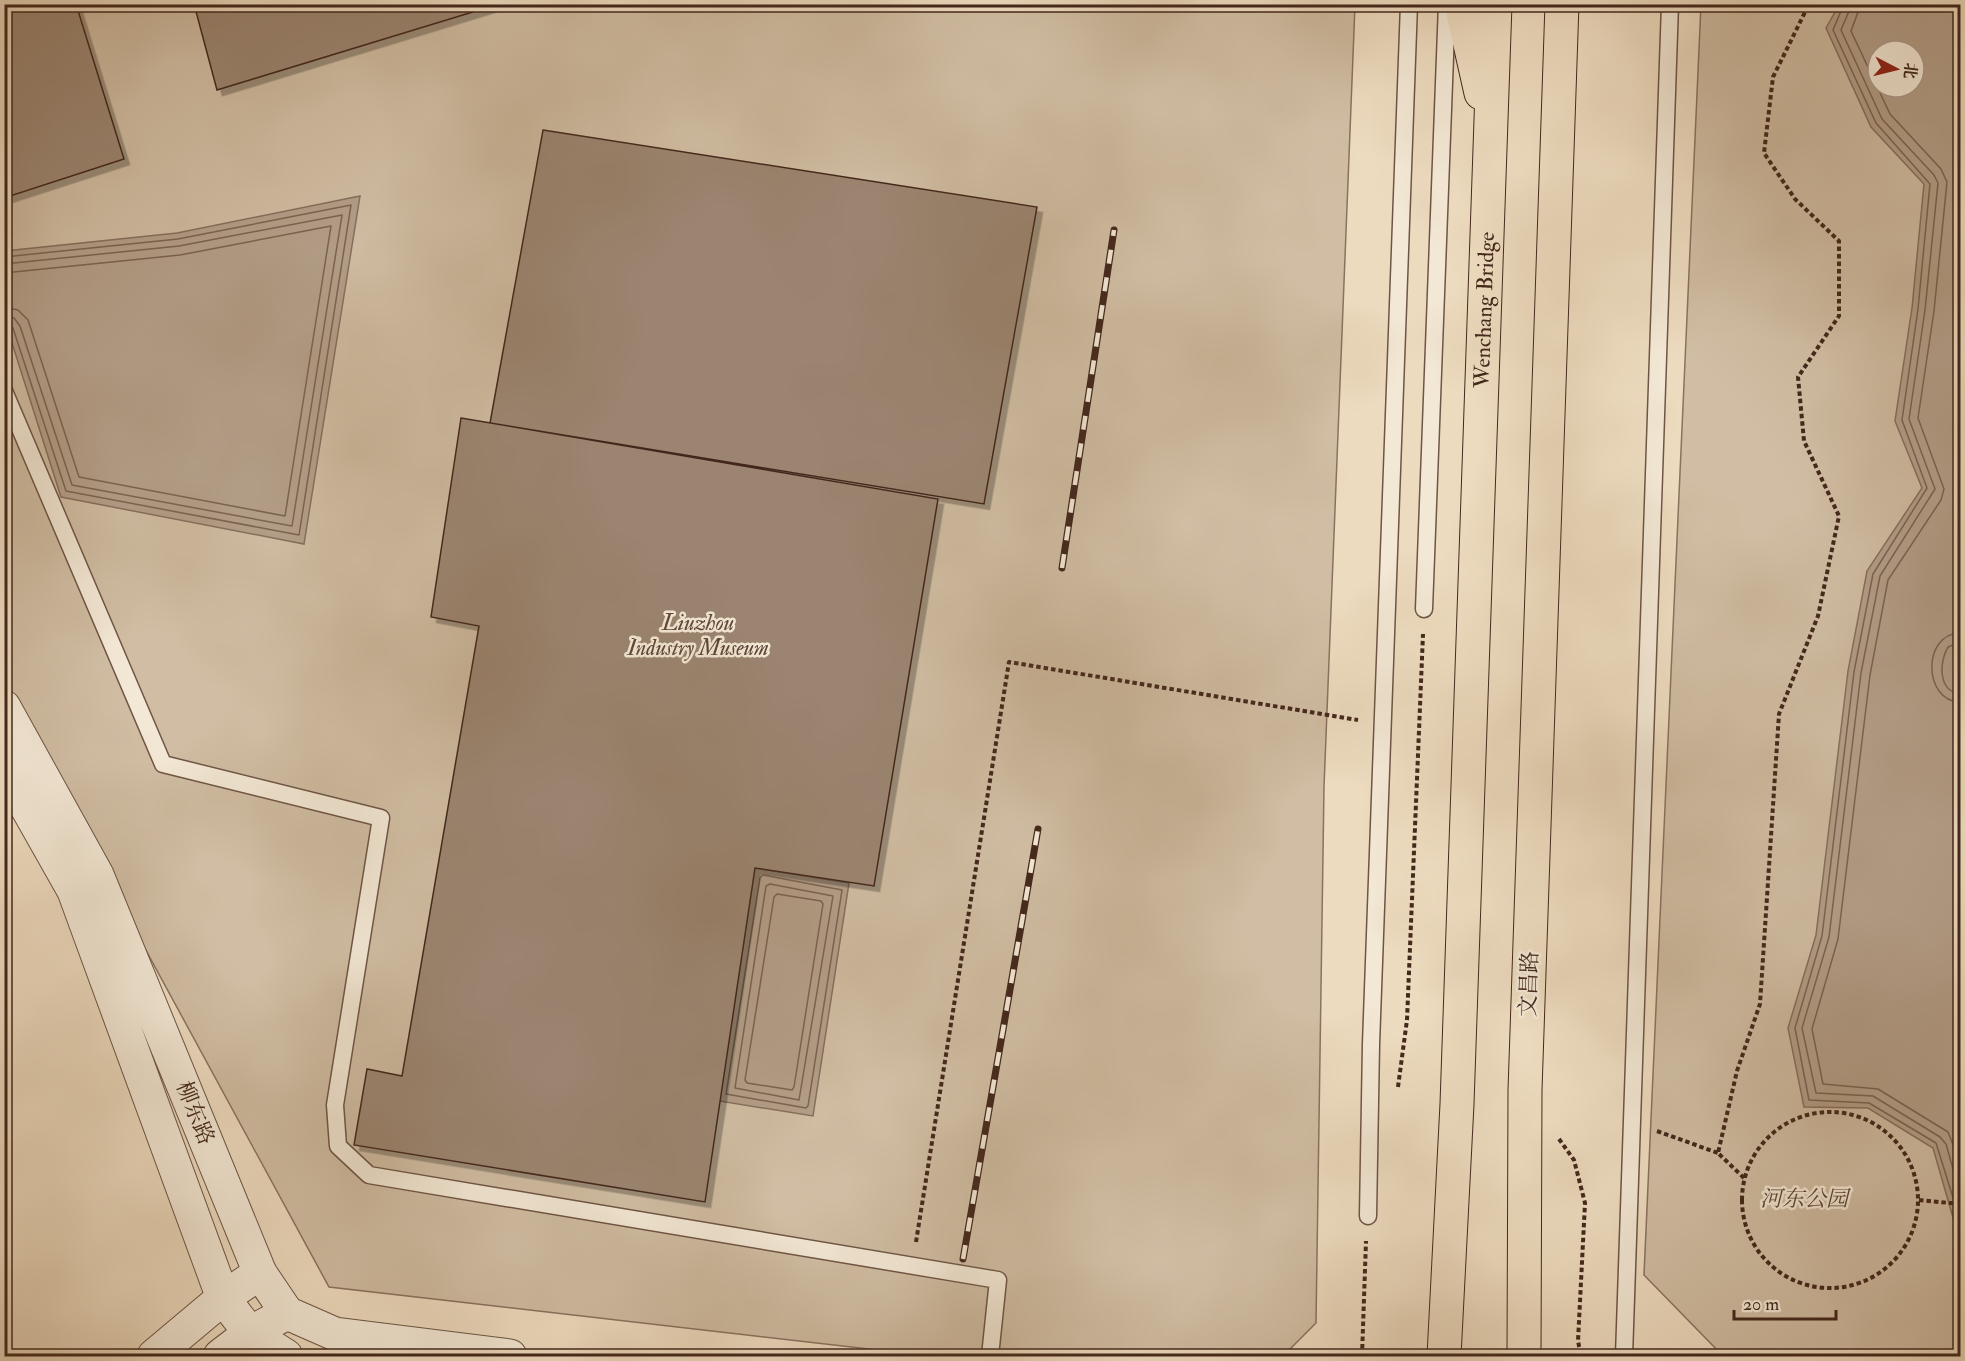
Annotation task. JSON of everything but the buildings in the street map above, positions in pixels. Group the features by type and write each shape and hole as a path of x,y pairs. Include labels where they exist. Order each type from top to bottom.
{"main road":[{"path":"1461,4 1491,136"},
{"name":"Wenchang Bridge","path":"1444,1356 1457,1104 1495,4"},
{"name":"文昌路","path":"1524,1356 1525,1090 1562,4"}],"street":[{"name":"柳东路","path":"4,707 97,875 260,1273 287,1313"},
{"name":"柳东路","path":"4,767 74,891 224,1298 250,1333 286,1356"},
{"path":"154,1356 224,1298 260,1273"},
{"path":"220,1356 250,1333 287,1313 335,1334 510,1356"}],"lane":[{"path":"1368,1216 1382,724 1409,4"},
{"path":"1424,609 1447,4"},
{"path":"1624,1356 1671,4"},
{"path":"4,391 163,764 381,818 335,1105 338,1146 369,1175 998,1280 990,1356"}],"path":[{"path":"1718,1153 1737,1071 1760,1004 1779,714 1818,616 1839,516 1804,441 1798,377 1839,316 1839,241 1795,199 1764,153 1773,77 1809,4"},
{"path":"913,1266 1010,662 1382,724"},
{"path":"1826,1111 1854,1114 1879,1126 1900,1145 1913,1169 1919,1200 1914,1230 1899,1257 1876,1277 1846,1288 1816,1289 1787,1278 1763,1259 1747,1233 1741,1205 1744,1178 1756,1152 1774,1131 1798,1117 1826,1111"},
{"path":"1632,1122 1718,1153 1744,1178"},
{"path":"1556,1134 1574,1160 1585,1203 1578,1341 1581,1356"},
{"path":"1919,1200 1960,1204"}],"green space":[{"name":"Liuzhou Industry Museum","path":"4,5 1355,5 1324,787 1316,1323 1283,1356 930,1356 329,1287 5,691"},
{"name":"河东公园","path":"1701,5 1960,5 1960,1356 1723,1356 1644,1275"}],"water":[{"path":"1839,5 1960,5 1960,648 1954,665 1960,691 1960,1242 1933,1148 1868,1108 1804,1107 1788,1028 1816,935 1848,671 1867,571 1922,488 1895,421 1912,308 1924,184 1871,127 1826,28"},
{"path":"360,196 304,544 61,497 5,321 5,251 177,233"},
{"path":"755,868 849,883 813,1116 719,1101"}],"railway":[{"path":"1062,568 1114,230"},
{"path":"963,1259 1038,829"}]}
